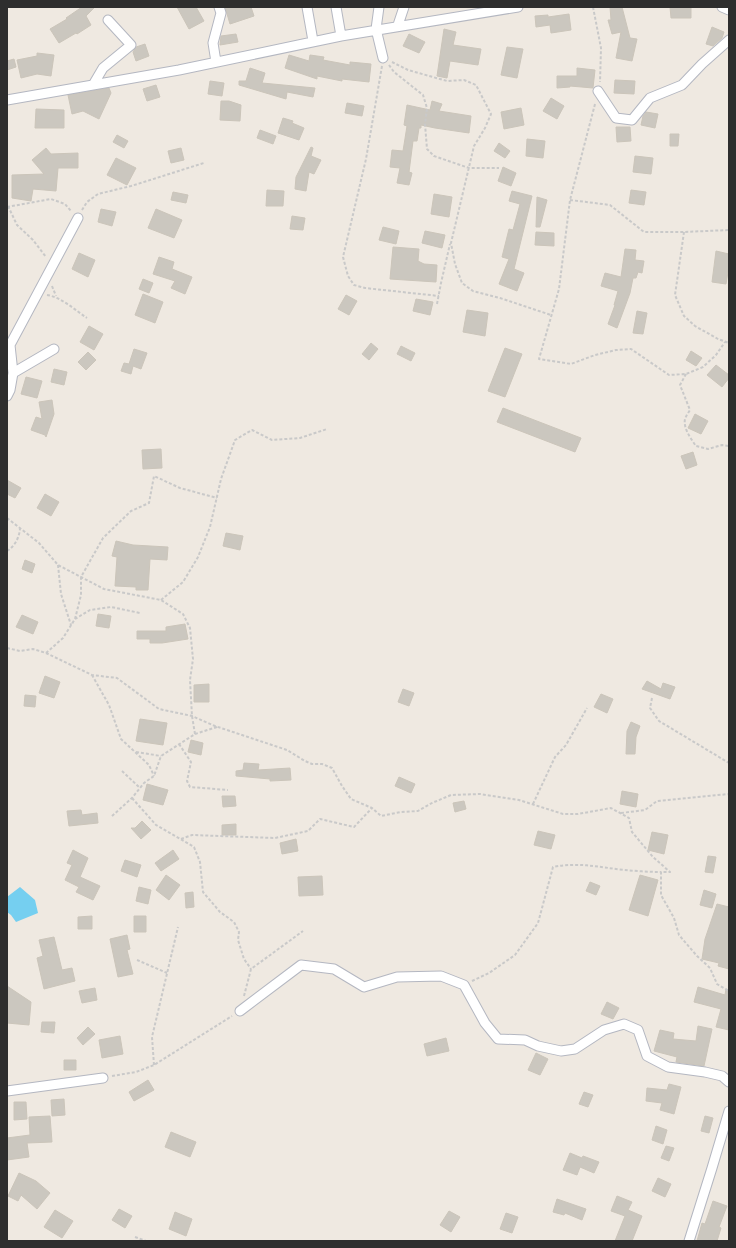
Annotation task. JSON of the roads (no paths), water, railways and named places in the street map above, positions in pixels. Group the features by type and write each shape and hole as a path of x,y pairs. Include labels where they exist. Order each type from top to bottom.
{"street":[{"path":"216,62 213,43 221,13 219,7"},
{"path":"307,7 313,41"},
{"path":"336,7 341,36"},
{"path":"379,7 376,30 383,58"},
{"path":"398,25 404,7"},
{"path":"7,100 216,62 313,41 398,25 518,7"},
{"path":"722,7 729,10"},
{"path":"93,85 103,68 131,45 108,20"},
{"path":"598,91 616,118 632,120 650,98 682,85 702,64 729,40"},
{"path":"7,396 10,390 13,373 10,345 78,218"},
{"path":"13,373 54,349"},
{"path":"240,1010 302,965 334,970 364,987 397,977 441,976 464,986 485,1023 498,1039 525,1040 538,1046 561,1051 575,1049 604,1030 624,1024 638,1030 647,1056 668,1067 722,1076 729,1082"},
{"path":"7,1091 103,1078"},
{"path":"689,1241 729,1110"}],"water":[{"path":"20,887 35,900 38,913 16,922 7,912 7,897"}]}
